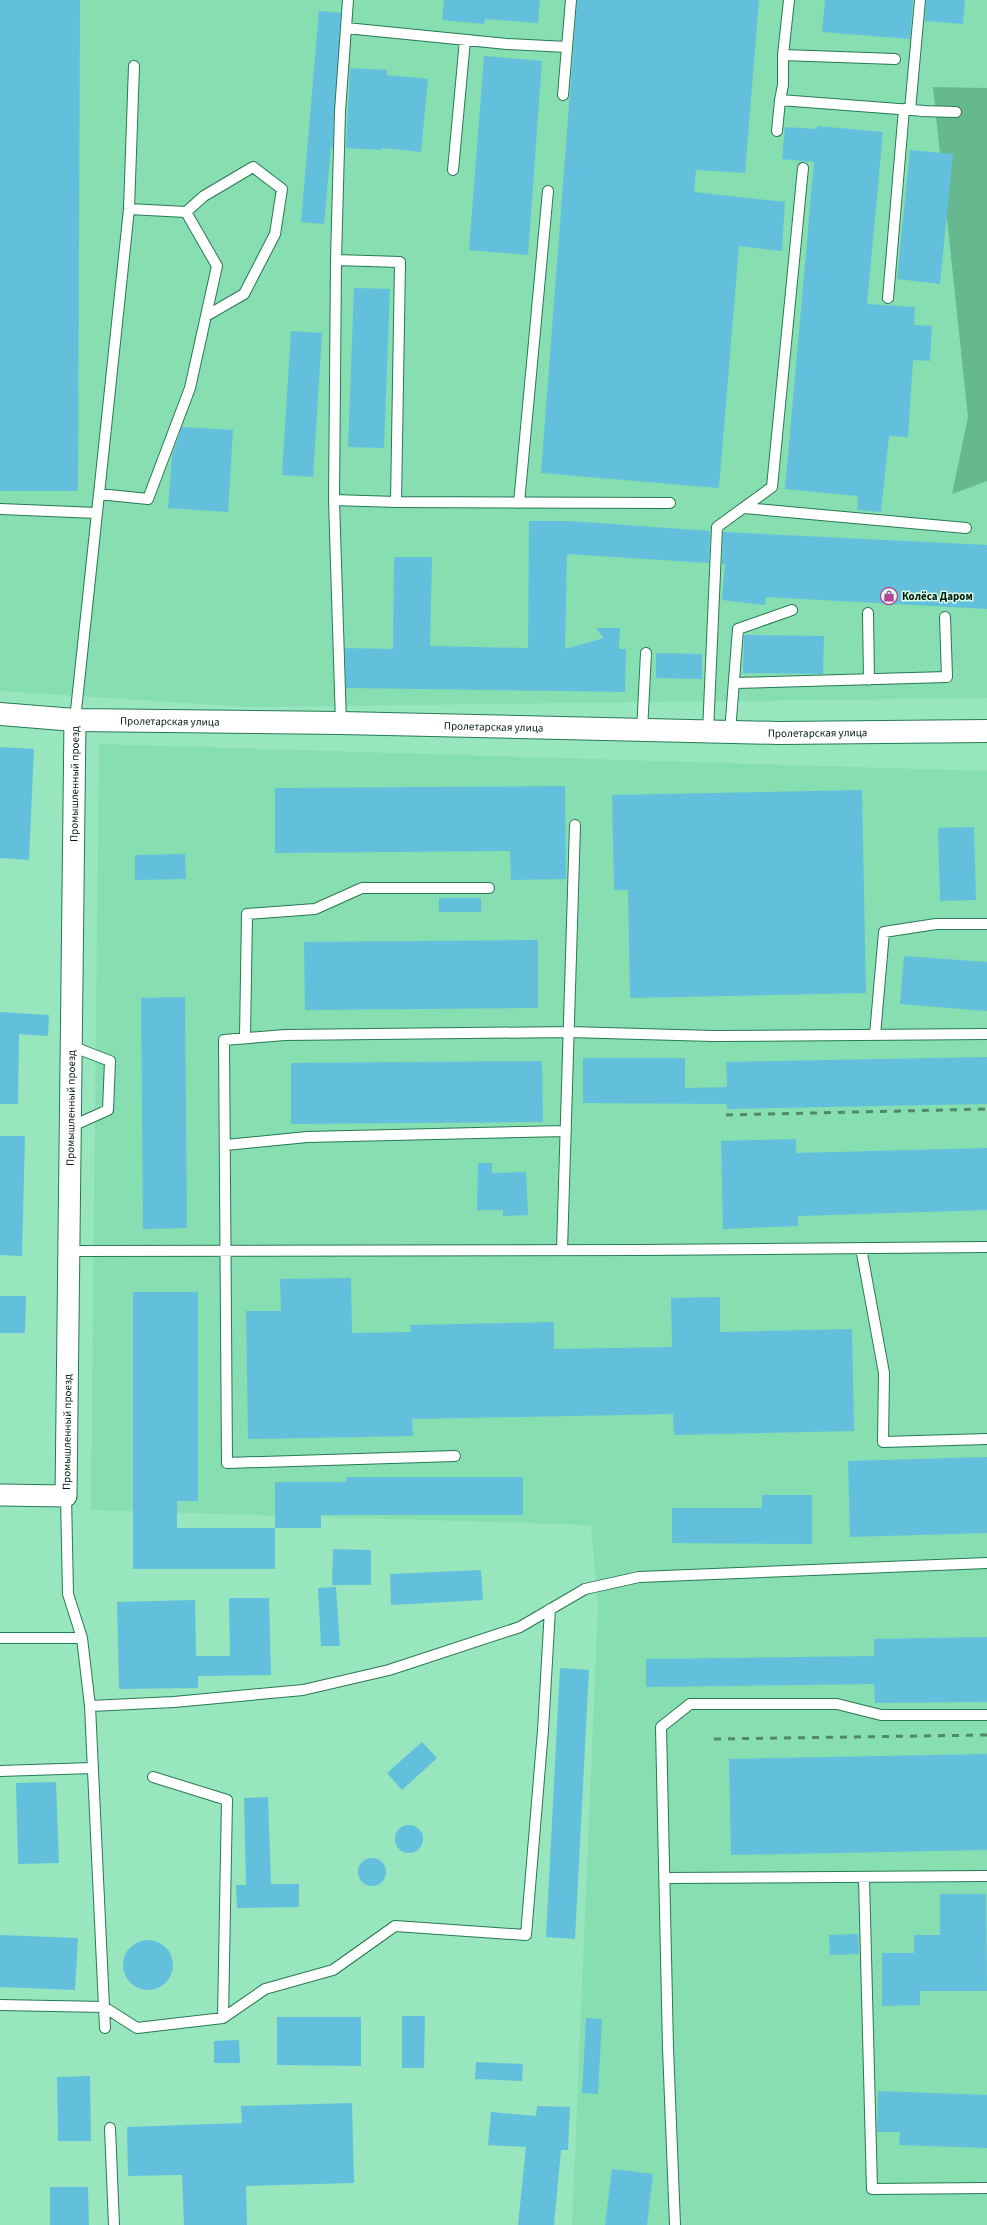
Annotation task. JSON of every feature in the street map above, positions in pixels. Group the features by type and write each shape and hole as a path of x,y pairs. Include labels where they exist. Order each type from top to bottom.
{"street":[{"name":"Пролетарская улица","path":"0,714 75,720 341,723 642,731 779,733 987,731"},
{"name":"Промышленный проезд","path":"66,1496 75,720"},
{"path":"0,1495 66,1496"}],"lane":[{"path":"341,723 334,500 336,260 340,110 348,0"},
{"path":"562,95 571,0"},
{"path":"777,131 783,85 783,55 789,0"},
{"path":"888,298 915,110 920,0"},
{"path":"346,28 465,40 567,47"},
{"path":"453,170 465,40"},
{"path":"783,55 895,59"},
{"path":"75,720 129,209 134,66"},
{"path":"780,100 956,112"},
{"path":"129,209 186,212 204,196 253,167 282,189 275,234 244,294 206,316"},
{"path":"708,732 717,527 772,487 803,168"},
{"path":"519,503 548,191"},
{"path":"99,494 148,499 190,388 217,266 186,212"},
{"path":"336,260 400,262 396,502"},
{"path":"334,500 396,502 670,503"},
{"path":"744,508 966,528"},
{"path":"0,509 97,513"},
{"path":"730,732 738,629 792,610"},
{"path":"868,613 869,680"},
{"path":"735,683 947,677 945,617"},
{"path":"642,731 646,653"},
{"path":"562,1250 576,825"},
{"path":"245,1038 247,914 315,909 362,888 489,888"},
{"path":"875,1035 884,932 936,924 987,924"},
{"path":"455,1456 227,1462 224,1250 226,1145 224,1040 286,1035 569,1032 713,1036 987,1034"},
{"path":"70,1127 108,1110 110,1061 71,1046"},
{"path":"226,1145 307,1137 566,1131"},
{"path":"69,1251 987,1247"},
{"path":"861,1248 884,1373 883,1442 987,1438"},
{"path":"66,1496 68,1594 82,1638 90,1706 105,2028"},
{"path":"90,1706 174,1702 303,1690 389,1670 520,1628 585,1589 639,1577 987,1563"},
{"path":"0,2005 104,2007 137,2028 223,2018 265,1989 333,1970 395,1926 526,1935 543,1730 550,1610"},
{"path":"0,1638 82,1638"},
{"path":"675,2225 668,2048 661,1727 690,1704 837,1704 881,1715 987,1715"},
{"path":"0,1771 93,1768"},
{"path":"153,1777 227,1800 223,2018"},
{"path":"665,1878 864,1878 987,1876"},
{"path":"864,1878 872,2189 987,2188"},
{"path":"110,2128 114,2225"}],"shaded area":[{"path":"0,0 987,0 987,698 249,707 0,691"},
{"path":"933,87 987,88 987,481 952,494 968,417"},
{"path":"99,744 987,771 987,2225 572,2225 598,1606 591,1525 91,1510"}],"building":[{"path":"0,0 80,0 78,491 0,491"},
{"path":"444,0 540,0 538,23 485,19 484,24 442,20"},
{"path":"577,0 759,0 745,173 696,170 694,192 785,202 782,251 739,246 719,488 541,473"},
{"path":"825,0 913,0 910,39 822,32"},
{"path":"926,0 965,0 963,24 925,21"},
{"path":"319,11 341,13 333,147 331,147 324,224 301,222"},
{"path":"484,56 542,61 528,255 469,250"},
{"path":"350,68 387,70 387,75 428,79 421,152 382,148 382,150 346,148"},
{"path":"817,126 883,132 867,304 915,307 914,325 932,326 930,361 913,360 908,437 889,436 881,512 857,510 858,496 785,489 814,162 782,159 785,127 817,129"},
{"path":"910,150 953,154 940,284 897,279"},
{"path":"354,288 390,289 384,448 348,447"},
{"path":"291,331 322,333 313,477 282,475"},
{"path":"182,427 233,430 228,512 168,508 172,455"},
{"path":"529,521 569,521 710,531 709,563 567,554 565,649 604,638 596,628 620,628 619,649 626,649 625,692 346,688 345,648 393,649 394,557 432,557 430,646 528,648"},
{"path":"723,532 987,545 987,609 766,597 765,605 722,600 725,564 722,564"},
{"path":"744,635 824,636 823,674 743,673"},
{"path":"656,653 702,654 702,679 656,678"},
{"path":"0,747 34,749 29,860 0,858"},
{"path":"565,786 566,879 511,880 510,851 275,853 275,788"},
{"path":"862,790 866,993 630,998 628,890 614,890 612,795"},
{"path":"974,827 976,900 940,901 938,828"},
{"path":"185,854 186,879 135,880 135,855"},
{"path":"439,898 481,898 481,912 439,912"},
{"path":"538,940 538,1008 305,1010 304,942"},
{"path":"904,956 987,962 987,1011 900,1004"},
{"path":"185,997 187,1228 143,1229 141,998"},
{"path":"0,1012 49,1015 48,1036 19,1034 18,1104 0,1104"},
{"path":"987,1057 987,1104 727,1109 727,1104 583,1103 583,1058 685,1058 685,1088 727,1087 726,1062"},
{"path":"542,1061 543,1122 291,1124 291,1063"},
{"path":"0,1136 25,1136 22,1256 0,1255"},
{"path":"796,1139 796,1153 987,1148 987,1210 798,1216 798,1226 723,1229 721,1141"},
{"path":"478,1163 492,1163 492,1173 526,1172 528,1215 503,1216 503,1210 477,1210"},
{"path":"351,1278 352,1333 411,1332 410,1325 554,1322 554,1349 672,1347 671,1298 720,1297 720,1332 852,1329 854,1431 674,1435 673,1414 412,1419 413,1436 248,1439 246,1311 281,1311 280,1279"},
{"path":"133,1292 198,1292 198,1501 177,1501 177,1528 275,1528 275,1569 133,1569"},
{"path":"0,1296 26,1296 25,1333 0,1333"},
{"path":"987,1457 987,1533 850,1537 848,1461"},
{"path":"346,1477 523,1477 523,1515 321,1515 321,1528 275,1528 275,1482 346,1482"},
{"path":"762,1495 812,1495 812,1544 672,1543 672,1508 762,1508"},
{"path":"333,1549 371,1550 371,1585 332,1585"},
{"path":"481,1570 483,1600 391,1605 390,1574"},
{"path":"336,1587 340,1646 321,1646 318,1588"},
{"path":"229,1598 269,1598 271,1675 198,1676 198,1688 119,1689 117,1602 195,1600 196,1656 230,1656"},
{"path":"987,1637 987,1702 875,1703 874,1684 646,1687 646,1659 874,1656 874,1639"},
{"path":"560,1668 589,1670 575,1939 546,1937"},
{"path":"422,1742 437,1758 402,1790 387,1773"},
{"path":"987,1754 987,1850 731,1855 729,1759"},
{"path":"56,1782 59,1863 18,1864 16,1783"},
{"path":"268,1797 271,1884 299,1884 299,1907 237,1908 236,1885 246,1885 244,1798"},
{"path":"409,1825 419,1829 423,1839 419,1849 409,1853 399,1849 395,1839 399,1829"},
{"path":"372,1858 382,1862 386,1872 382,1882 372,1886 362,1882 358,1872 362,1862"},
{"path":"940,1894 986,1894 987,1991 920,1991 920,2005 882,2006 882,1953 914,1953 914,1935 940,1935"},
{"path":"858,1934 859,1954 830,1955 829,1935"},
{"path":"0,1935 78,1938 75,1990 0,1987"},
{"path":"148,1940 157,1942 168,1951 173,1965 171,1974 162,1985 148,1990 139,1988 128,1979 123,1965 125,1956 134,1945"},
{"path":"402,2016 425,2016 424,2068 402,2068"},
{"path":"277,2017 361,2017 361,2066 277,2065"},
{"path":"586,2018 602,2019 598,2094 582,2093"},
{"path":"239,2040 240,2063 214,2063 214,2041"},
{"path":"476,2062 523,2064 522,2081 475,2079"},
{"path":"90,2076 91,2141 58,2141 57,2077"},
{"path":"878,2091 987,2095 987,2148 899,2145 900,2132 877,2132"},
{"path":"352,2103 354,2183 246,2186 247,2225 184,2225 182,2175 128,2176 127,2127 242,2123 241,2106"},
{"path":"537,2106 570,2107 568,2150 561,2150 554,2225 518,2225 526,2147 488,2145 491,2112 536,2116"},
{"path":"612,2169 653,2174 647,2225 605,2225"},
{"path":"50,2187 88,2187 89,2225 50,2225"}],"railway":[{"path":"726,1115 987,1109"},
{"path":"714,1739 987,1735"}],"place":[{"name":"Колёса Даром","path":"889,596"}]}
